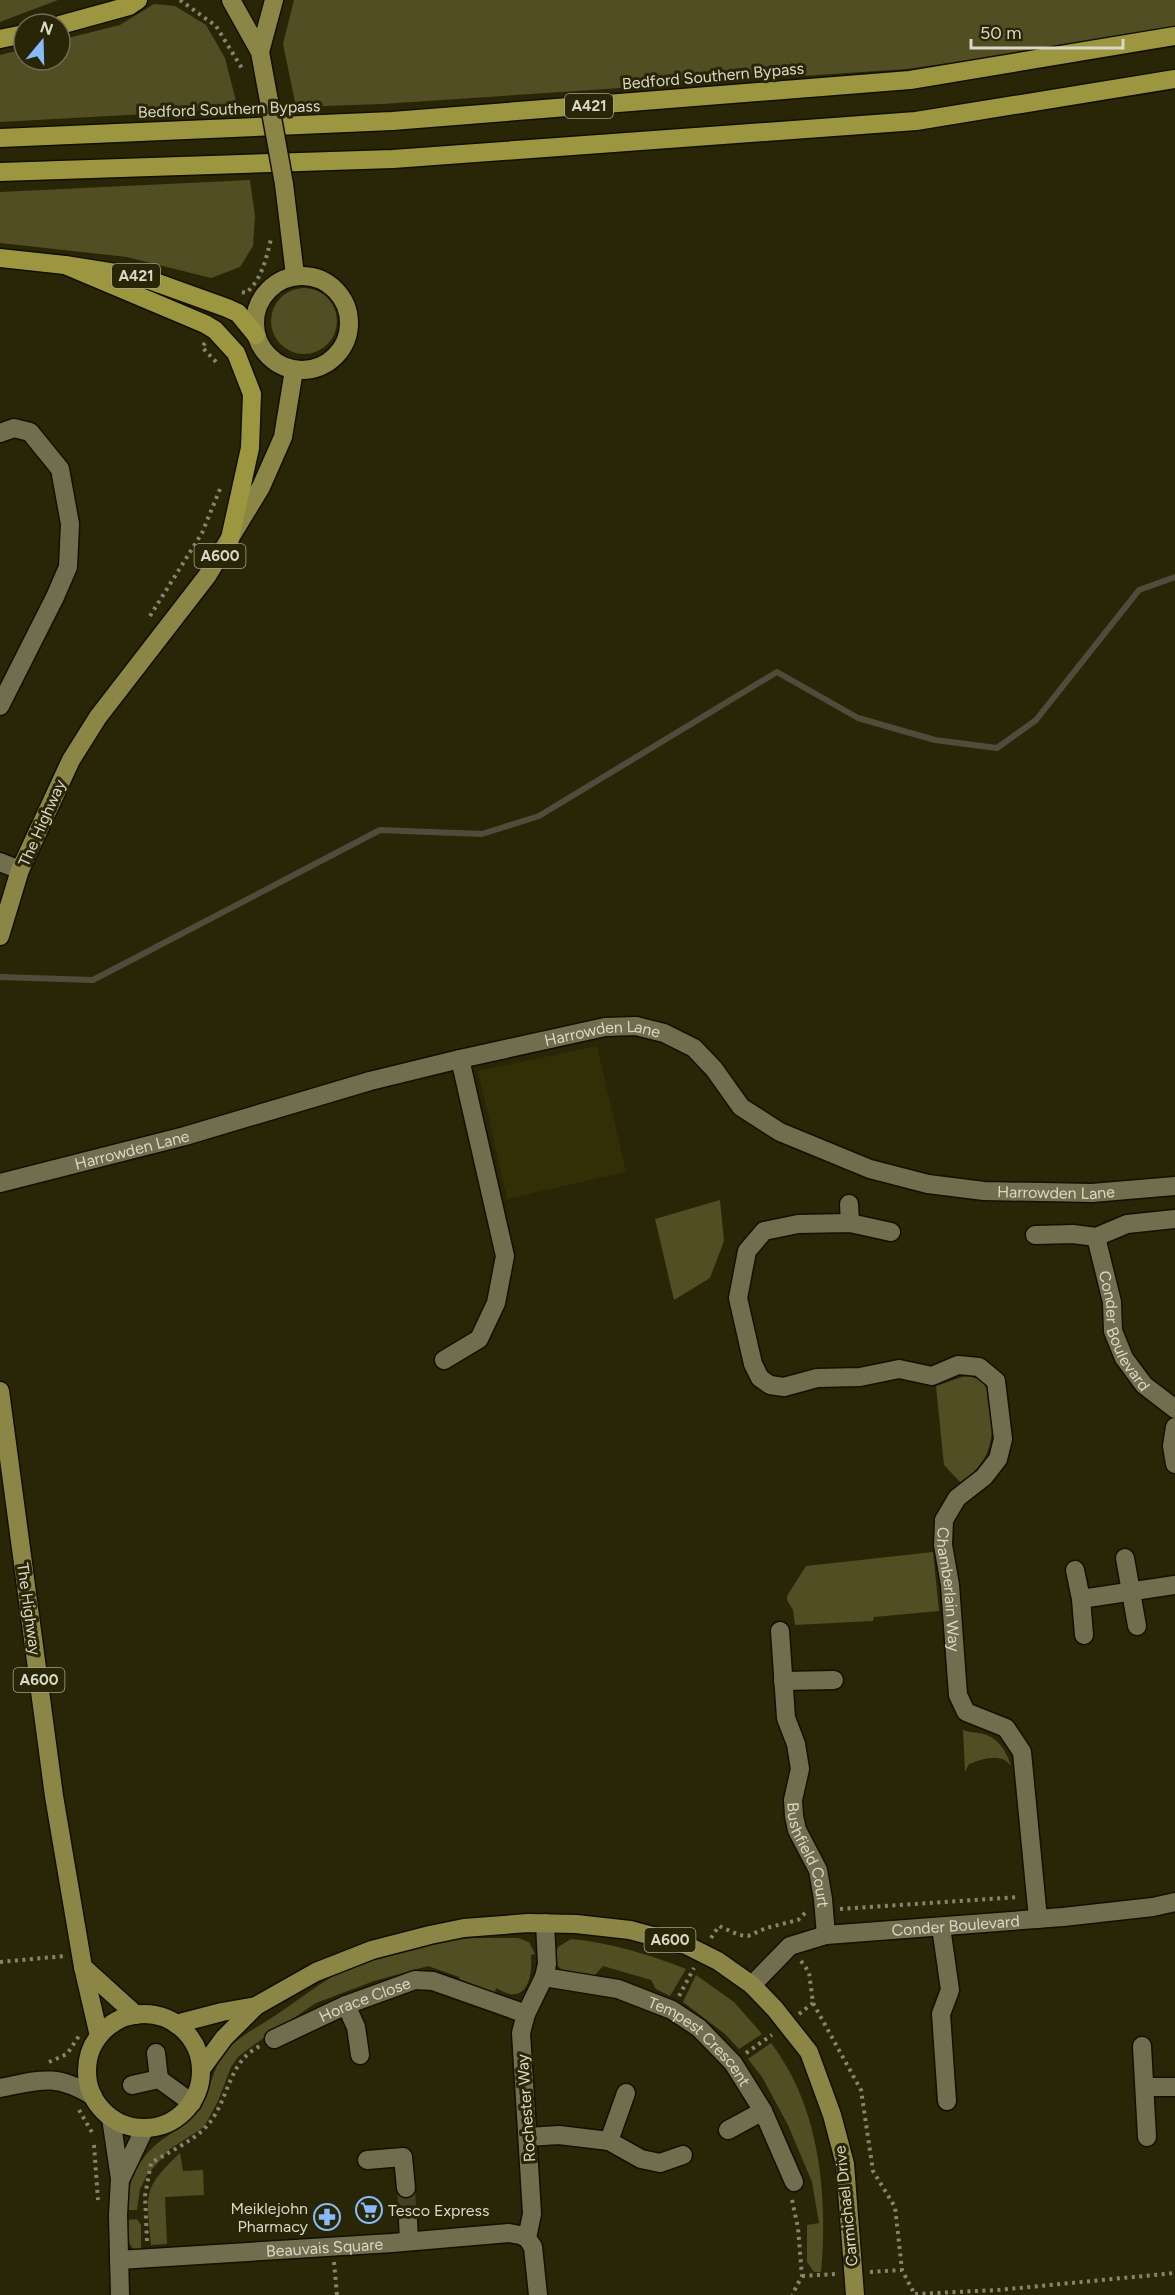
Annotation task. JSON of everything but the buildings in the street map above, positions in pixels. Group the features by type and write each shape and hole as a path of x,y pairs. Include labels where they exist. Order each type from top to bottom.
{"highway":[{"path":"72,22 129,6 138,0"},
{"name":"Bedford Southern Bypass","path":"0,138 392,121 910,80 1175,36"},
{"path":"0,172 393,159 916,121 1175,79"},
{"name":"A421","path":"0,258 141,277 238,313 256,335"},
{"name":"A421","path":"65,265 205,324 236,353 252,394 250,448 229,543"}],"main road":[{"path":"231,0 260,52 284,184 295,275"},
{"path":"260,52 274,0"},
{"path":"295,275 312,276 327,282 340,292 348,307 350,323 347,340 339,354 326,364 310,370 294,370 281,366 261,348 256,335 254,319 258,304 267,290 280,280 295,275"},
{"name":"A600","path":"229,543 261,488 282,437 294,370"},
{"name":"The Highway","path":"0,936 20,870 71,760 98,717 207,576 229,543"},
{"name":"The Highway","path":"0,1392 54,1796 82,1961 99,2036"},
{"name":"Carmichael Drive","path":"202,2068 224,2038 256,2006 316,1972 372,1950 429,1935 464,1928 545,1923 603,1926 657,1936 686,1946 718,1961 752,1985 775,2009 809,2052 832,2115 845,2164 855,2295"},
{"path":"82,1961 136,2015"},
{"name":"Carmichael Drive","path":"176,2024 256,2006"},
{"path":"136,2015 164,2018 176,2024 194,2043 202,2068 200,2086 192,2103 180,2116 163,2126 145,2128 127,2126 111,2118 98,2105 87,2076 87,2063 99,2036 116,2022 136,2015"}],"street":[{"path":"0,433 14,428 30,432 60,469 70,524 68,567 0,706"},
{"path":"0,862 20,870"},
{"name":"Harrowden Lane","path":"0,1183 185,1136 370,1081 605,1028 636,1026 664,1032 694,1048 714,1069 741,1107 780,1132 870,1169 928,1184 984,1191 1092,1193 1175,1186"},
{"path":"444,1359 479,1339 496,1303 505,1256 460,1059"},
{"path":"849,1204 850,1223"},
{"path":"1035,1235 1073,1234 1096,1237 1127,1224 1175,1219"},
{"name":"Chamberlain Way","path":"891,1232 850,1223 798,1224 764,1231 747,1251 738,1298 753,1364 760,1378 770,1385 784,1387 817,1378 860,1377 899,1369 932,1376 958,1365 980,1367 996,1381 1003,1438 998,1459 984,1477 957,1498 944,1520 943,1545 950,1585 958,1695 966,1712 1006,1728 1022,1752 1038,1919"},
{"name":"Conder Boulevard","path":"1096,1237 1112,1302 1113,1331 1124,1358 1144,1385 1175,1409"},
{"path":"1175,1427 1172,1446 1175,1464"},
{"path":"1125,1558 1137,1626"},
{"path":"1075,1570 1082,1599 1084,1635"},
{"path":"1082,1599 1175,1585"},
{"name":"Bushfield Court","path":"780,1631 786,1718 796,1744 800,1768 794,1800 794,1816 797,1830 818,1870 826,1935"},
{"path":"783,1681 834,1680"},
{"name":"Conder Boulevard","path":"752,1985 790,1946 826,1935 1038,1919 1153,1907 1175,1902"},
{"name":"Rochester Way","path":"538,2295 533,2247 527,2238 532,2214 521,2033 526,2014 544,1977 547,1964 545,1923"},
{"path":"941,1927 950,1990 941,2014 947,2101"},
{"name":"Tempest Crescent","path":"544,1977 618,1989 672,2010 699,2028 733,2063 763,2111 794,2182"},
{"name":"Horace Close","path":"274,2039 346,2005 415,1980 433,1981 526,2014"},
{"path":"346,2005 356,2027 360,2055"},
{"path":"1142,2046 1147,2137"},
{"path":"156,2053 159,2079 192,2103"},
{"path":"0,2088 47,2079 75,2085 93,2096"},
{"path":"132,2085 159,2079"},
{"path":"1145,2087 1175,2087"},
{"path":"609,2141 626,2093"},
{"path":"728,2130 763,2111"},
{"path":"111,2118 120,2180 118,2215 120,2295"},
{"path":"120,2180 145,2128"},
{"path":"528,2137 559,2134 609,2141 641,2159 660,2163 683,2155"},
{"path":"367,2160 404,2157 406,2188"},
{"path":"408,2220 409,2241"},
{"name":"Beauvais Square","path":"119,2260 333,2247 509,2233 527,2238"}],"path":[{"path":"180,0 216,26 231,48 246,81"},
{"path":"234,297 238,292 246,293 260,276 272,237"},
{"path":"206,342 202,347 219,365"},
{"path":"146,622 202,533 221,485"},
{"path":"778,1925 809,1972 813,2003 861,2090 873,2171 895,2207 902,2270 915,2294 998,2290 1175,2273"},
{"path":"0,1962 82,1961"},
{"path":"45,2064 67,2054 79,2037 80,2031"},
{"path":"148,2258 145,2196 151,2163 206,2127 224,2098 236,2065 256,2048 274,2039"},
{"path":"77,2106 93,2133 99,2206"},
{"path":"792,2295 802,2276 798,2228 791,2197 794,2182"},
{"path":"333,2247 337,2295"}],"shaded area":[{"path":"0,0 58,0 26,12 12,12 12,17 0,22"},
{"path":"294,0 1175,0 1175,30 907,69 382,104 296,107 283,44"},
{"path":"154,4 175,6 206,25 225,58 238,109 0,122 0,55 12,52 12,72 72,72 72,37 120,25"},
{"path":"250,180 255,216 253,246 240,267 211,278 127,257 0,243 0,192"},
{"path":"304,288 317,291 327,298 334,308 337,321 334,334 327,344 317,351 304,354 291,351 281,344 274,334 271,321 274,308 281,298 291,291"},
{"path":"597,1046 626,1172 507,1199 478,1071"},
{"path":"720,1200 724,1241 710,1278 674,1300 655,1219"},
{"path":"970,1376 982,1382 987,1390 992,1408 992,1429 986,1455 962,1484 944,1465 936,1386"},
{"path":"933,1552 939,1611 874,1617 873,1621 795,1625 793,1610 787,1596 806,1566"},
{"path":"963,1730 984,1734 995,1740 1003,1749 1011,1766 1002,1759 992,1758 969,1764 965,1772"},
{"path":"473,1938 518,1938 529,1942 535,1954 531,1955 529,1980 522,1991 510,1994 496,1988 494,1995 461,1985 459,1977 428,1966 374,1981 316,2003 238,2057 231,2067 218,2101 204,2127 170,2149 147,2175 140,2189 137,2210 126,2210 129,2188 142,2159 157,2144 195,2115 204,2100 219,2060 235,2042 328,1979 361,1962 430,1943"},
{"path":"571,1939 629,1950 686,1969 670,1996 656,1989 651,1980 603,1966 593,1977 563,1971 557,1965 555,1954 558,1947"},
{"path":"696,1975 734,2002 762,2034 739,2049 725,2034 683,2002"},
{"path":"771,2043 788,2068 800,2095 817,2153 823,2213 821,2272 814,2272 807,2262 807,2225 819,2223 812,2182 788,2125 762,2077 748,2059"},
{"path":"180,2153 183,2171 203,2170 204,2195 165,2197 167,2244 151,2245 148,2214 149,2193 158,2176"},
{"path":"137,2219 141,2225 141,2252 133,2249 126,2237 126,2220"}],"waterway":[{"path":"0,977 93,980 380,830 482,834 539,816 777,672 858,718 935,740 997,748 1036,720 1139,590 1175,577"}],"tunnel":[{"path":"406,2188 408,2220"}],"place":[{"name":"Tesco Express","path":"369,2210"},
{"name":"Meiklejohn Pharmacy","path":"327,2217"}]}
